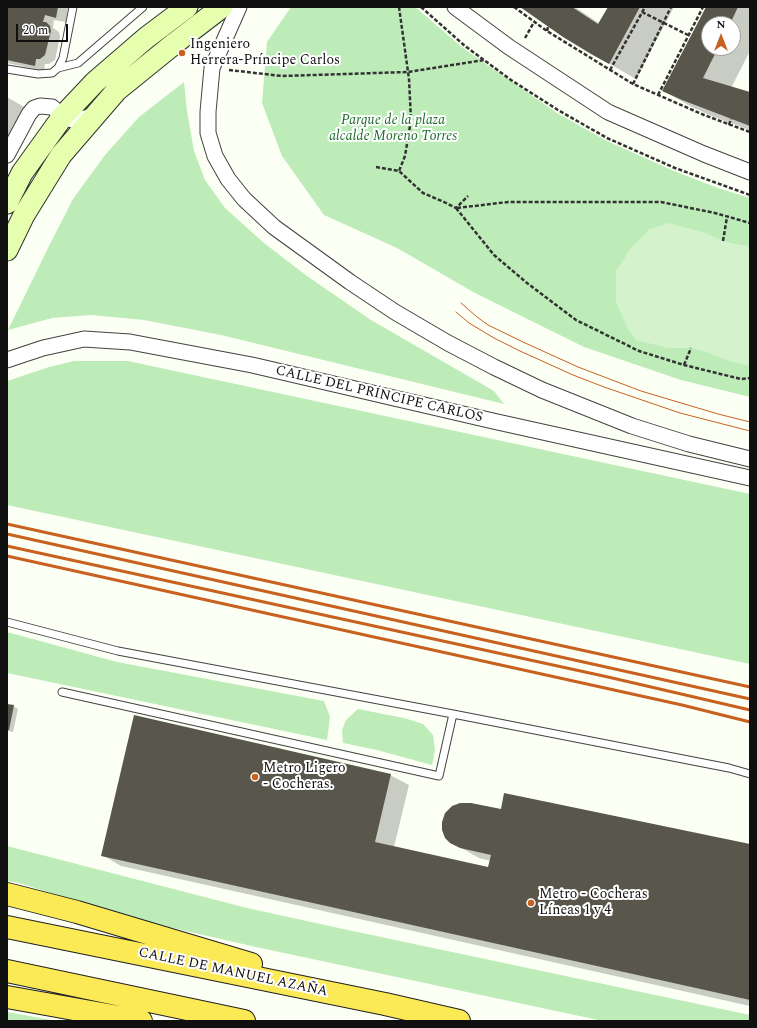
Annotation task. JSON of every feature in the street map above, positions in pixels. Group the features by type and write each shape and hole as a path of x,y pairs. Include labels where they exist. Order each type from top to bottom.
{"highway":[{"path":"7,894 77,912 385,1004"},
{"name":"CALLE DE MANUEL AZAÑA","path":"7,927 385,1004 459,1021"},
{"path":"7,971 244,1021"},
{"path":"7,997 141,1021"}],"street":[{"path":"7,203 22,173 63,116 95,82 146,38 187,7"},
{"path":"7,250 24,215 61,155 117,90 222,7"},
{"path":"239,7 212,68 208,112 208,133 215,156 228,179 244,199 274,227 350,282 395,312 448,343 494,367 542,390 632,426 689,444 750,459"},
{"path":"455,7 509,47 608,112 704,154 750,172"},
{"path":"7,155 29,114 34,108 47,106 72,120 79,120 97,113"},
{"name":"CALLE DEL PRÍNCIPE CARLOS","path":"7,360 43,348 84,339 130,342 252,365 493,421 750,478"}],"lane":[{"path":"7,69 38,74 52,73 58,68 63,58 73,7"},
{"path":"58,68 78,63 143,7"},
{"path":"7,622 118,651 453,714 729,768 750,774"},
{"path":"62,692 439,776 453,714"}],"path":[{"path":"399,7 408,72 411,120 405,156 399,171"},
{"path":"514,7 547,31 633,84 729,125 750,132"},
{"path":"610,70 627,36 645,7"},
{"path":"633,84 671,7"},
{"path":"658,95 703,7"},
{"path":"642,12 688,35"},
{"path":"523,40 534,22"},
{"path":"547,31 548,27"},
{"path":"212,68 282,76 408,72 484,60"},
{"path":"729,125 731,119"},
{"path":"376,167 399,171 423,193 456,208 494,255 526,283 576,320 639,351 684,365 741,379 750,378"},
{"path":"456,208 468,196"},
{"path":"456,208 508,202 661,202 715,213 750,223"},
{"path":"723,241 727,216"},
{"path":"684,365 691,348"}],"green space":[{"name":"Parque de la plaza alcalde Moreno Torres","path":"291,7 415,7 463,48 557,113 607,141 674,171 718,188 750,198 750,397 681,380 584,347 475,293 397,248 324,215 282,156 262,103 267,42"},
{"path":"184,82 194,151 205,180 225,208 264,243 307,276 371,320 494,391 504,404 221,335 144,320 91,315 52,318 8,330 73,199 105,155 139,117"},
{"path":"669,223 705,233 723,241 750,246 750,366 691,348 668,348 636,340 627,327 616,302 616,271 631,248 650,229"},
{"path":"74,361 128,361 750,494 750,664 7,505 7,381 49,367"},
{"path":"7,632 117,662 324,701 330,717 327,740 7,673"},
{"path":"358,709 404,718 423,724 433,735 435,750 432,765 377,750 343,743 342,730 346,720"},
{"path":"7,846 247,908 750,1015 750,1021 603,1021 256,947 129,918 19,883 7,881"},
{"path":"7,1012 46,1019 60,1021 7,1021"}],"building":[{"path":"7,7 58,7 56,18 45,15 43,22 46,22 50,26 51,31 45,55 40,59 36,59 35,66 7,60"},
{"path":"520,7 572,7 598,24 608,7 640,7 609,64 563,37"},
{"path":"706,7 738,7 734,16 701,16"},
{"path":"701,17 701,56 714,56 703,78 750,92 750,126 682,100 662,91"},
{"path":"7,704 14,705 9,730 7,730"},
{"name":"Metro - Cocheras Líneas 1 y 4","path":"134,715 391,774 375,842 488,867 491,855 460,848 450,843 445,838 442,830 442,822 445,813 452,806 460,803 471,803 501,809 504,793 750,844 750,1000 101,856"}],"tram line":[{"path":"461,303 488,325 578,367 641,391 750,422"},
{"path":"456,312 469,323 494,338 573,375 680,413 750,431"}],"railway":[{"path":"7,524 750,687"},
{"path":"7,534 750,699"},
{"path":"7,546 608,677 750,710"},
{"path":"7,556 682,705 750,722"}],"place":[{"name":"Ingeniero Herrera-Príncipe Carlos","path":"182,53"},
{"name":"Metro Ligero - Cocheras.","path":"255,777"},
{"name":"Metro - Cocheras Líneas 1 y 4","path":"531,903"}]}
